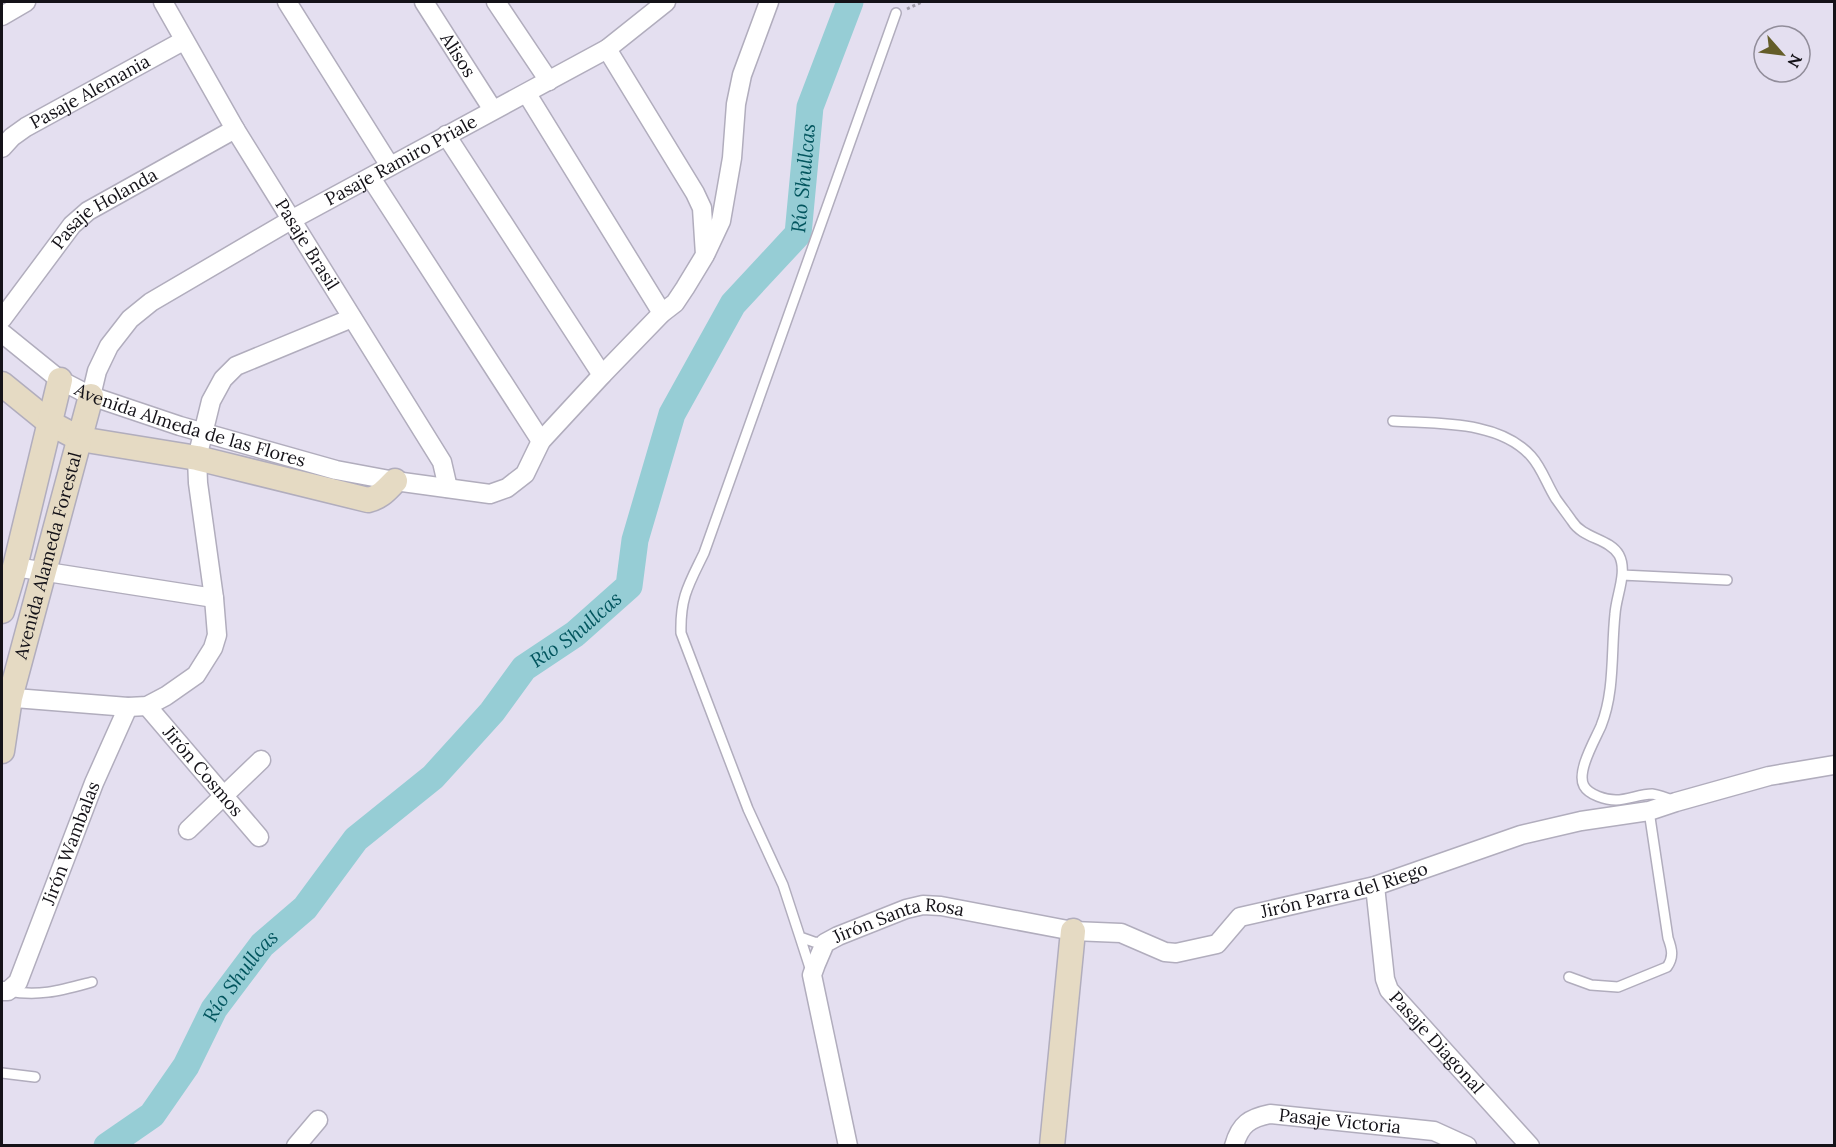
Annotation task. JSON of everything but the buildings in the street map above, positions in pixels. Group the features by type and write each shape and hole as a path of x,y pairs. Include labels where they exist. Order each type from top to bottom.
{"street":[{"path":"2,16 26,2"},
{"name":"Pasaje Brasil","path":"163,2 183,41 235,129 441,462 448,488"},
{"path":"287,2 390,166"},
{"name":"Alisos","path":"424,2 493,110"},
{"path":"496,2 549,81"},
{"name":"Pasaje Ramiro Priale","path":"91,396 97,371 109,346 130,319 151,302 291,220 607,49 666,2"},
{"path":"371,178 541,441 602,375 675,303 705,255 721,221 732,158 736,104 742,75 769,2"},
{"name":"Pasaje Alemania","path":"2,148 12,137 26,128 183,41"},
{"path":"607,49 695,193 702,208 705,255"},
{"path":"527,94 662,314"},
{"name":"Pasaje Holanda","path":"2,319 72,225 87,211 235,129"},
{"path":"447,135 602,375"},
{"path":"6,698 128,707 147,706 196,675 213,648 217,635 198,483 197,458 211,401 223,379 236,366 352,318"},
{"name":"Avenida Almeda de las Flores","path":"2,333 60,380 91,396 203,433 336,470 394,481 490,494 507,488 525,474 541,441"},
{"name":"Avenida Alameda Forestal","path":"2,611 15,567 60,380"},
{"name":"Avenida Almeda de las Flores","path":"2,384 50,423 80,439 197,458 368,500 384,493 394,481"},
{"name":"Avenida Alameda Forestal","path":"2,751 6,698 45,571 91,396"},
{"path":"15,567 214,598"},
{"name":"Jirón Cosmos","path":"147,706 259,837"},
{"name":"Jirón Wambalas","path":"9,988 128,707"},
{"path":"188,830 261,760"},
{"name":"Jirón Parra del Riego","path":"1073,931 1121,933 1166,952 1176,953 1217,944 1240,917 1375,886 1521,835 1581,821 1649,811 1768,776 1834,765"},
{"name":"Pasaje Diagonal","path":"1375,886 1385,979 1389,990 1530,1146"},
{"name":"Jirón Santa Rosa","path":"812,975 825,943 906,909 923,905 941,906 1073,931"},
{"path":"1052,1146 1073,931"},
{"path":"812,975 848,1146"},
{"name":"Pasaje Victoria","path":"1234,1146 1236,1138 1246,1123 1255,1117 1270,1114 1434,1131 1467,1146"},
{"path":"296,1146 318,1120"}],"lane":[{"path":"812,975 783,885 748,809 681,633 680,616 683,597 708,543 896,13"},
{"path":"1393,421 1490,430 1520,446 1530,454 1573,524 1582,532 1614,549 1619,557 1622,575 1615,612 1609,699 1582,772 1582,781 1589,792 1616,800 1651,794 1676,802"},
{"path":"1622,575 1727,580"},
{"path":"1569,977 1591,985 1618,987 1667,967 1671,961 1671,948 1649,811"},
{"path":"800,937 825,943"},
{"path":"9,988 24,994 48,994 92,982"},
{"path":"2,1073 34,1077"}],"path":[{"path":"896,13 922,2"}],"waterway":[{"name":"Río Shullcas","path":"107,1146 152,1115 186,1066 214,1009 262,945 305,908 356,839 433,777 492,712 524,668 575,634 629,586 635,540 672,414 733,304 798,234 810,107 850,2"}]}
